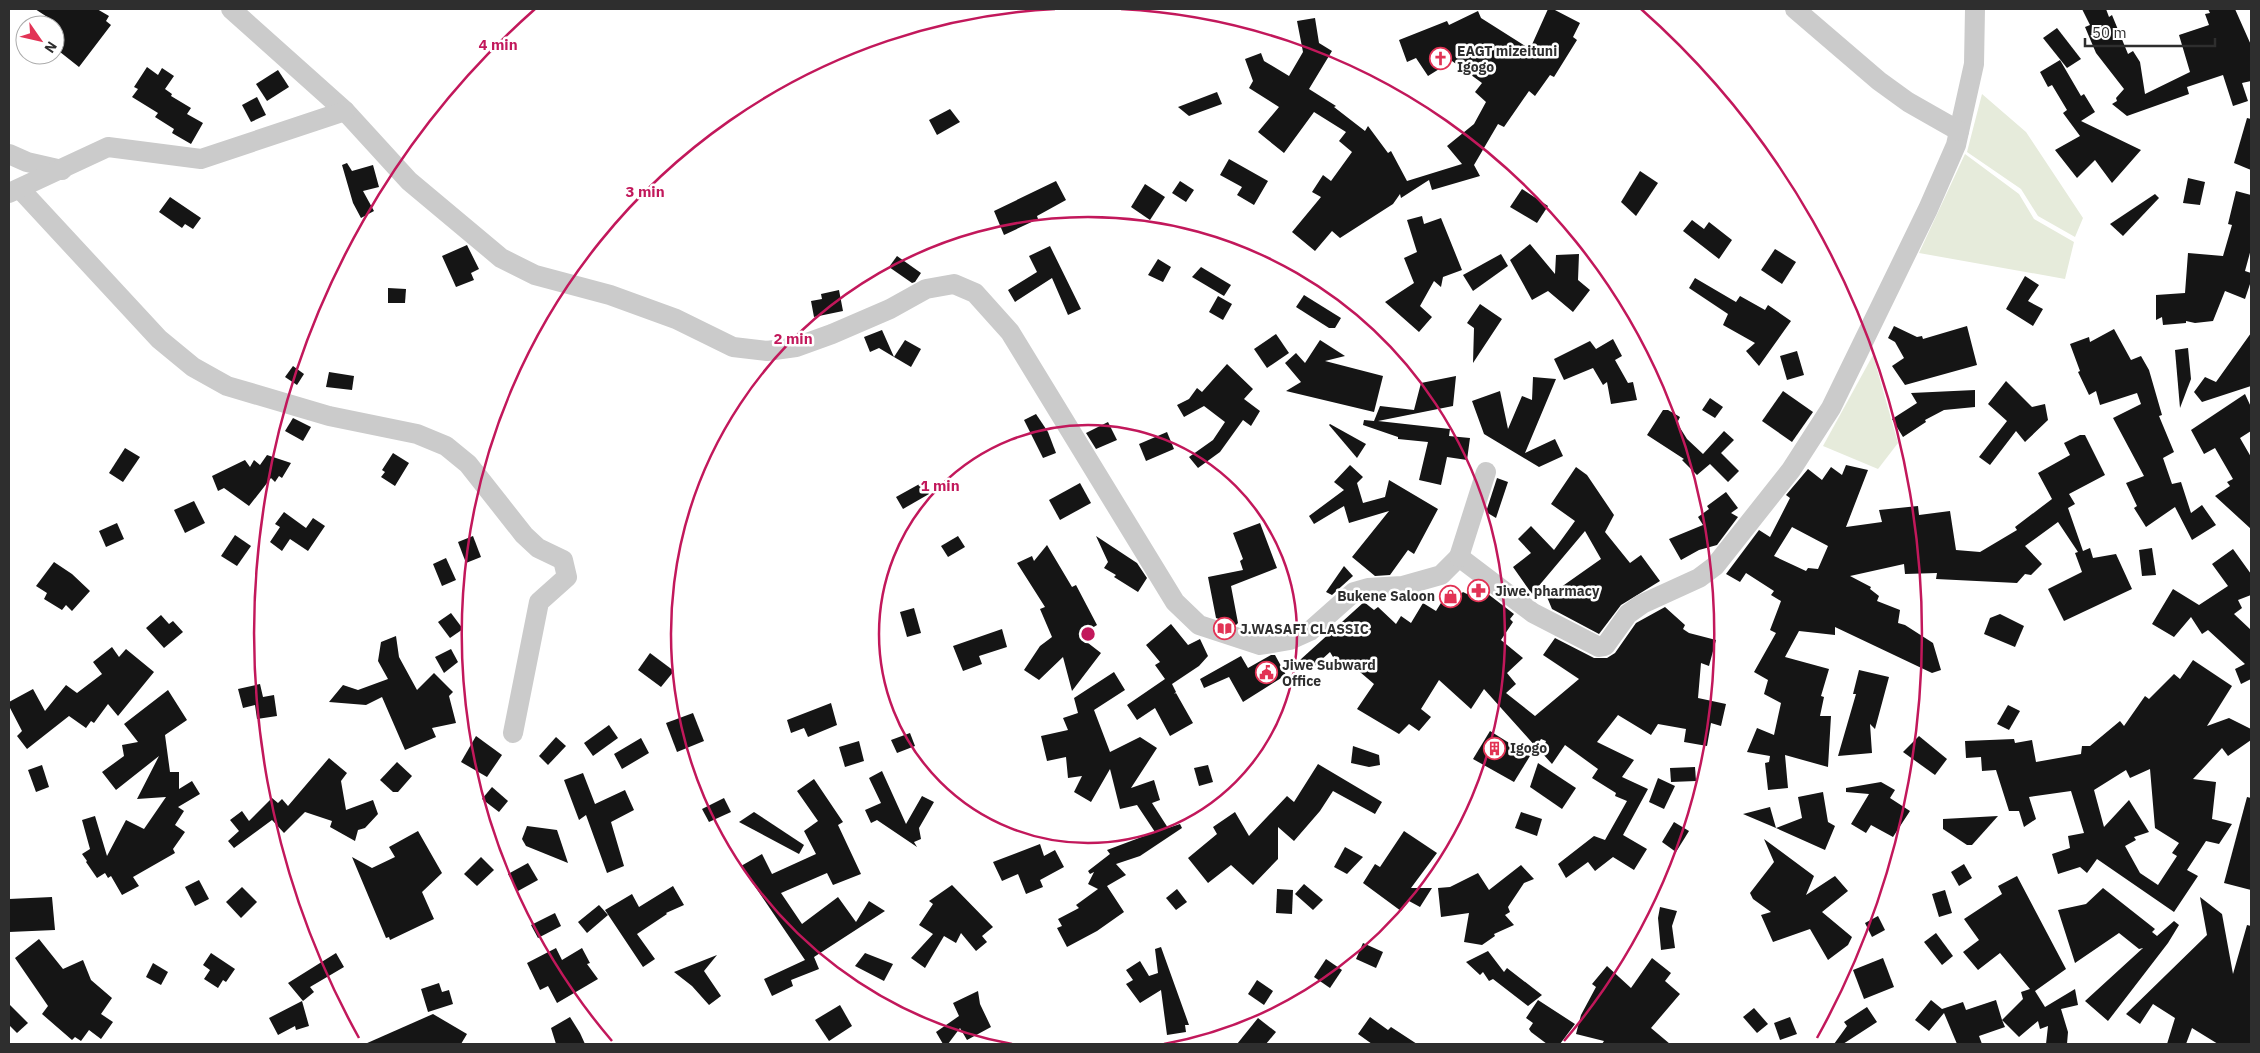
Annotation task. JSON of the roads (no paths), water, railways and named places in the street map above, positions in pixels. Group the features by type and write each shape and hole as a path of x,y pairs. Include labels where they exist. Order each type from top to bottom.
{"street":[{"path":"231,9 345,111 409,181 501,258 534,276 610,295 676,319 733,347 766,351 796,347 890,310 926,289 954,284 975,293 1010,332 1175,602 1199,625 1260,645 1290,640 1310,631 1354,592 1368,588 1402,586 1441,575 1459,557 1486,472"},
{"path":"1795,9 1878,81 1908,102 1959,131"},
{"path":"1459,557 1533,613 1599,647 1605,646 1628,614 1642,604 1699,578 1715,566 1791,470 1831,408 1928,209 1956,145 1974,64 1974,9"},
{"path":"345,111 201,159 108,147 14,191 140,320 187,363 235,388 329,416 417,434 446,446 468,464 524,536 538,548 563,560 566,578 540,602 512,733"},
{"path":"9,154 27,162 62,170"}],"place":[{"name":"EAGT mizeituni Igogo","path":"1441,59"},
{"name":"Jiwe. pharmacy","path":"1479,591"},
{"name":"Bukene Saloon","path":"1451,596"},
{"name":"J.WASAFI CLASSIC","path":"1224,629"},
{"name":"Jiwe Subward Office","path":"1266,673"},
{"name":"Igogo","path":"1494,748"}]}
